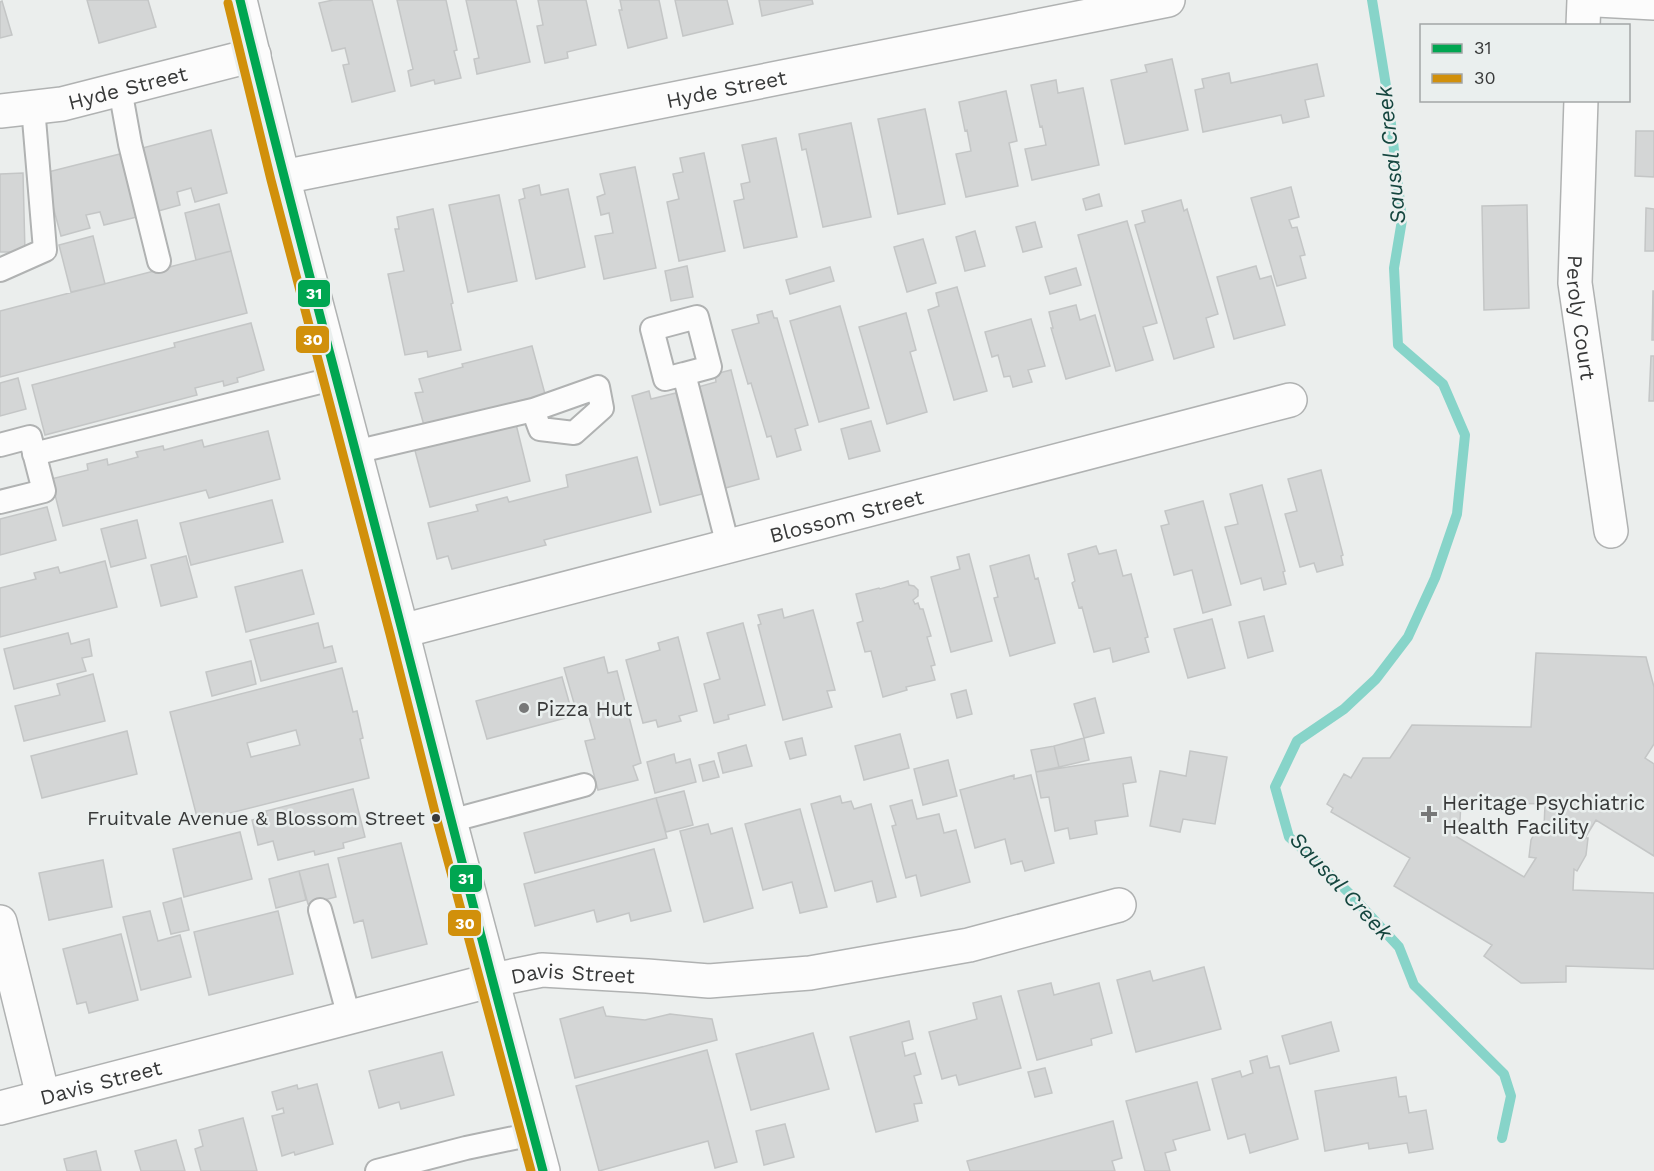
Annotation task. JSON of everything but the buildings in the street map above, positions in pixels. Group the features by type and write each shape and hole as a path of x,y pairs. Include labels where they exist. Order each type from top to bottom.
{"street":[{"path":"240,0 283,177 543,1171"},
{"name":"Hyde Street","path":"283,177 1168,0"},
{"path":"1583,24 1584,0"},
{"path":"1597,0 1654,3"},
{"name":"Hyde Street","path":"0,111 62,104 254,55"},
{"name":"Peroly Court","path":"1581,102 1575,283 1611,531"},
{"name":"Blossom Street","path":"402,631 1290,400"},
{"name":"Davis Street","path":"0,1108 492,980 542,970 709,981 810,973 969,945 1119,905"},
{"path":"0,922 43,1096"}],"lane":[{"path":"120,89 129,144 159,261"},
{"path":"0,270 45,250 33,107"},
{"path":"684,374 728,546"},
{"path":"34,454 336,378"},
{"path":"355,452 533,410"},
{"path":"0,445 30,437 44,491 0,502"},
{"path":"450,820 584,785"},
{"path":"320,910 349,1017"},
{"path":"377,1171 466,1148 533,1134"}],"waterway":[{"name":"Sausal Creek","path":"1372,0 1388,98 1402,220 1394,268 1398,345 1443,384 1465,435 1457,514 1435,578 1408,637 1376,679 1344,709 1297,741 1275,787 1289,837 1350,894 1399,947 1414,985 1504,1074 1511,1096 1502,1138"}],"transit line":[{"name":"31","path":"240,0 299,237 543,1171"},
{"name":"30","path":"228,3 271,180 438,824 531,1171"}],"place":[{"name":"Pizza Hut","path":"524,708"},
{"name":"Heritage Psychiatric Health Facility","path":"1429,814"},
{"name":"Fruitvale Avenue & Blossom Street","path":"436,818"}]}
